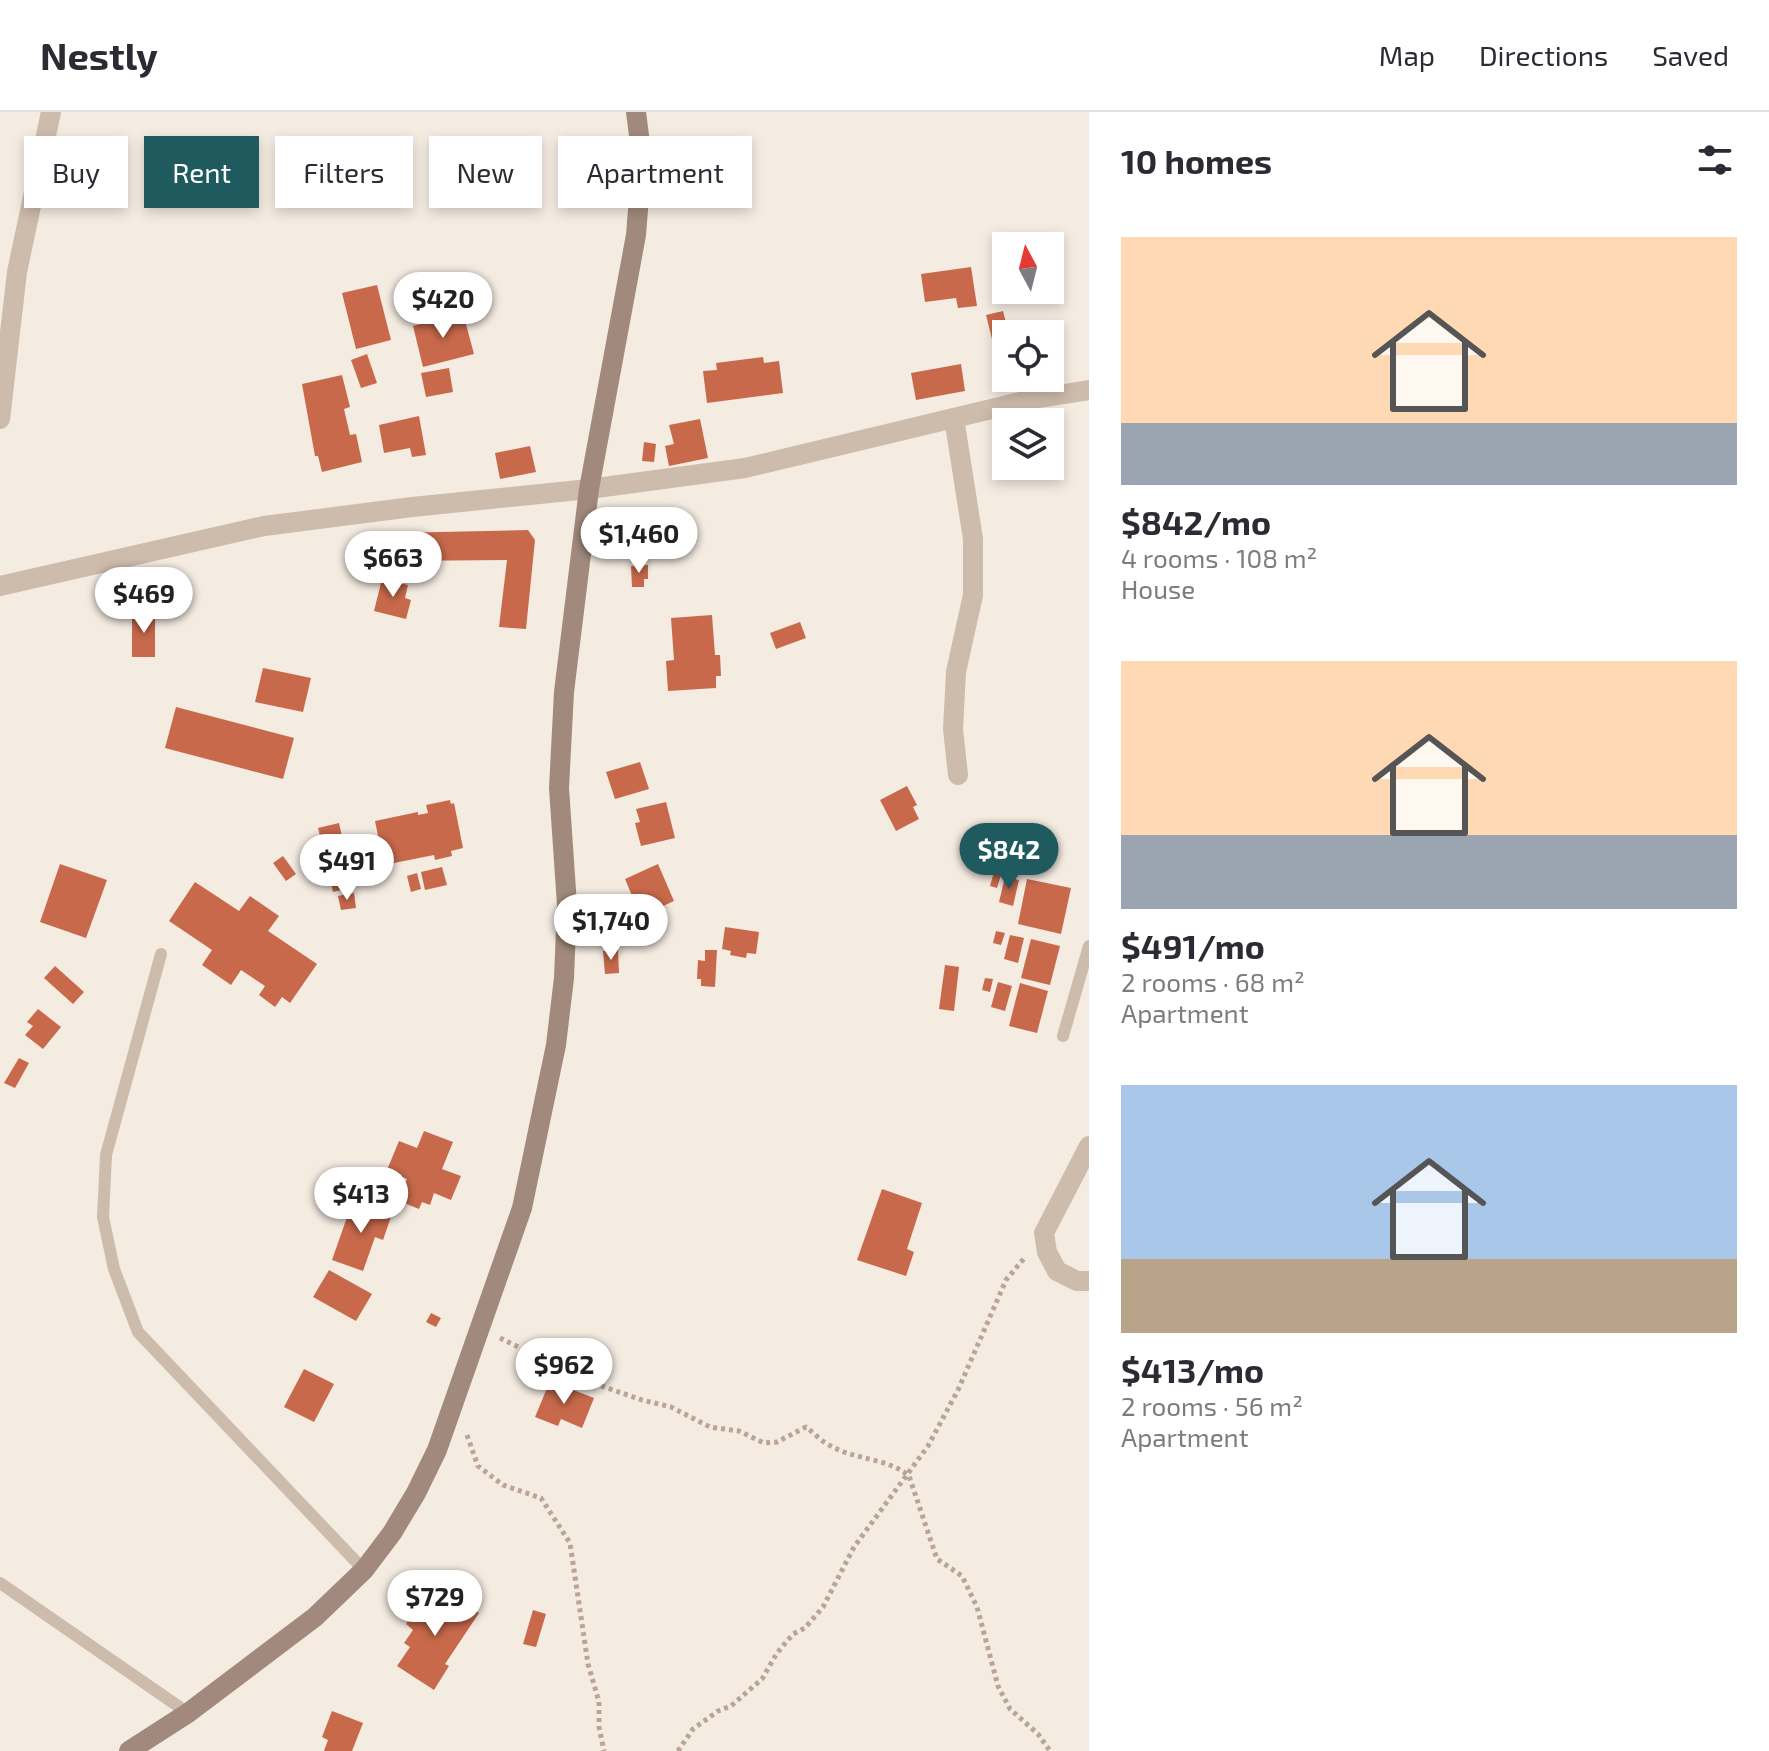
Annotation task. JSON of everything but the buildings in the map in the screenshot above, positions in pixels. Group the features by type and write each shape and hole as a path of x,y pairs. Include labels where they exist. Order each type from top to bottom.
{"street":[{"path":"0,419 17,272 51,112"},
{"path":"129,1751 188,1713 315,1617 364,1570 392,1533 437,1450 522,1208 556,1045 564,978 567,905 559,788 564,692 589,489 636,235 642,159 636,112"},
{"path":"0,586 264,526 745,468 1033,399 1089,390"},
{"path":"954,418 973,539 973,595 956,672 953,729 958,775"},
{"path":"1089,1146 1044,1233 1047,1252 1057,1271 1077,1281 1089,1281"}],"lane":[{"path":"1063,1036 1083,987 1089,946"},
{"path":"161,954 106,1155 103,1217 114,1269 138,1332 364,1570"},
{"path":"0,1583 188,1713"}],"path":[{"path":"678,1751 693,1729 718,1711 731,1706 762,1679 793,1634 805,1628 823,1607 854,1547 909,1476 928,1446 958,1390 1006,1280 1044,1233"},
{"path":"481,1330 529,1350 590,1382 671,1407 710,1427 739,1431 764,1443 777,1442 806,1427 831,1446 870,1461 899,1467 909,1476 937,1559 962,1576 977,1607 998,1686 1010,1709 1038,1734 1050,1751"},
{"path":"453,1406 464,1424 478,1466 503,1485 541,1498 570,1543 588,1664 599,1702 599,1727 604,1751"}]}
